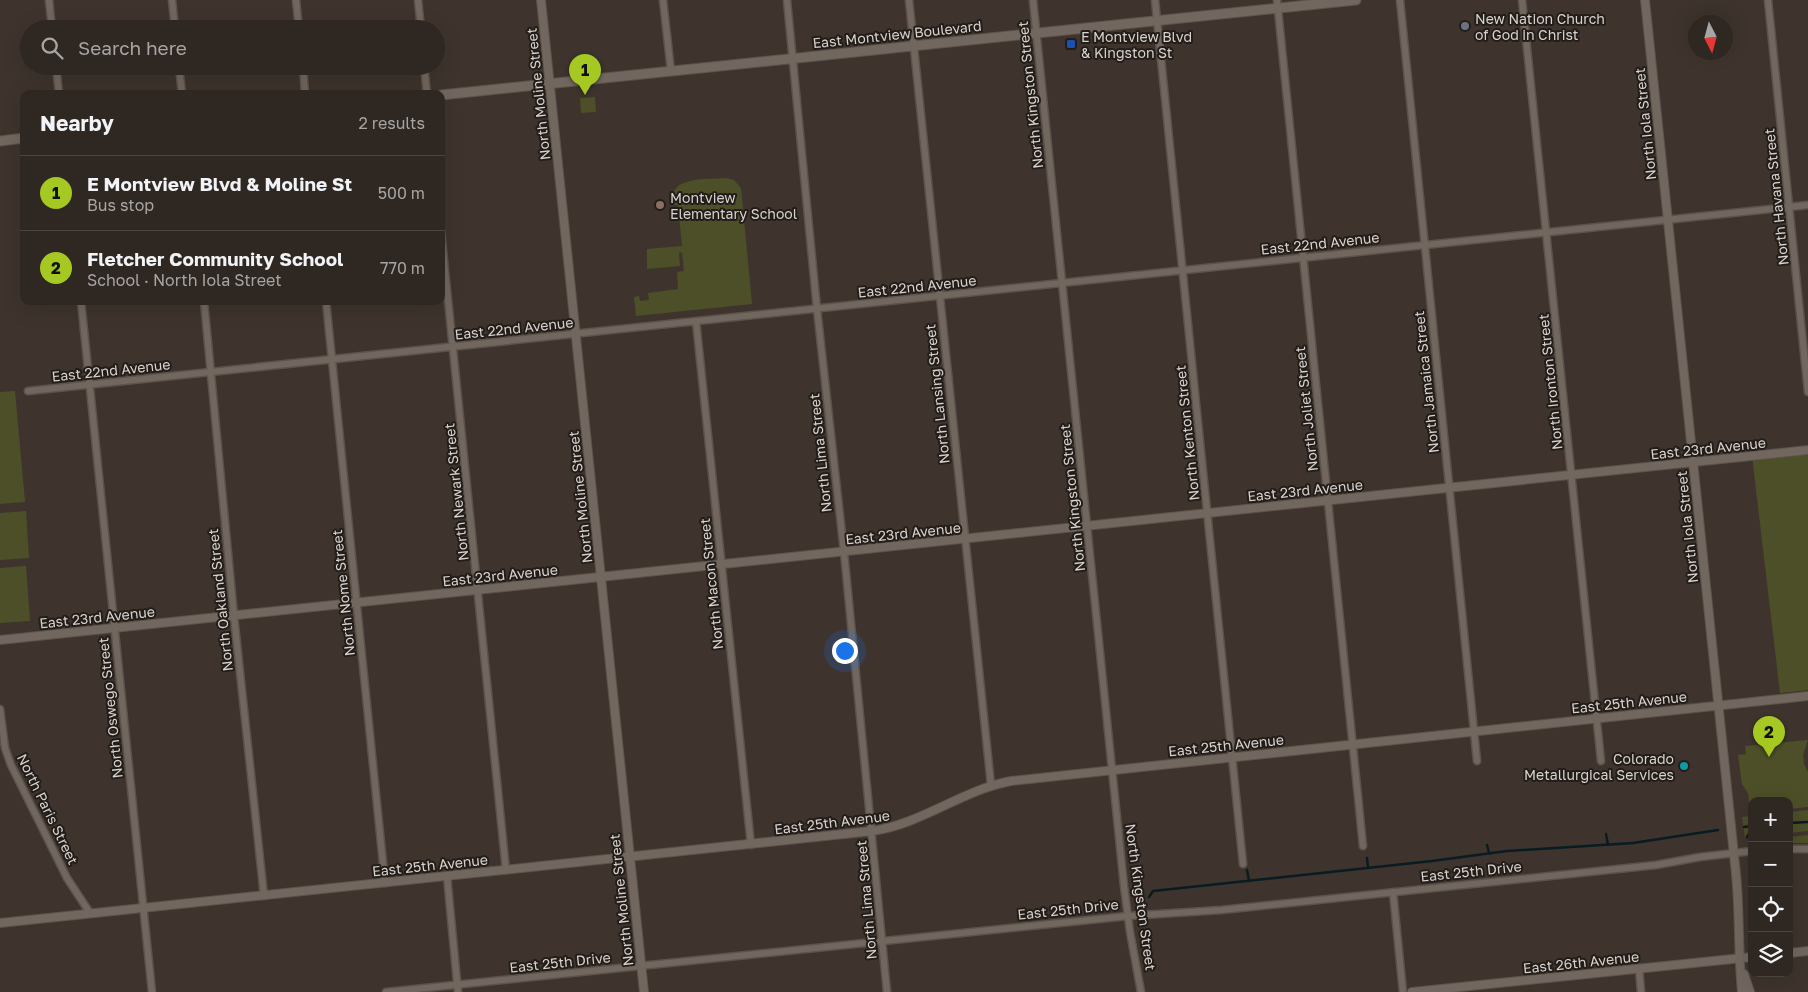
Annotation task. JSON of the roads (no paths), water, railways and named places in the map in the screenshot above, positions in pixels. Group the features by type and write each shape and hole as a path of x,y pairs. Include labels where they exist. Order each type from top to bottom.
{"main road":[{"name":"East Montview Boulevard","path":"445,95 1157,20 1277,4 1356,0"},
{"path":"0,141 20,138"}],"street":[{"path":"49,0 51,20"},
{"path":"172,0 174,20"},
{"path":"296,0 298,20"},
{"path":"418,0 419,20"},
{"name":"North Moline Street","path":"541,0 644,992"},
{"path":"663,0 670,71"},
{"name":"North Lima Street","path":"787,0 888,992"},
{"name":"North Lansing Street","path":"909,0 991,785"},
{"name":"North Kingston Street","path":"1032,0 1128,916 1141,992"},
{"name":"North Kenton Street","path":"1155,0 1243,864"},
{"name":"North Jamaica Street","path":"1400,0 1478,761"},
{"name":"North Ironton Street","path":"1522,0 1602,761"},
{"name":"North Iola Street","path":"1645,0 1734,853 1739,913 1739,958 1742,992"},
{"name":"North Havana Street","path":"1768,0 1808,392"},
{"name":"North Joliet Street","path":"1277,4 1363,846"},
{"path":"57,75 59,90"},
{"path":"180,75 182,90"},
{"path":"303,75 305,90"},
{"path":"425,75 427,90"},
{"name":"East 22nd Avenue","path":"28,391 1808,205"},
{"name":"North Newark Street","path":"445,270 506,870"},
{"name":"North Oswego Street","path":"81,305 152,992"},
{"name":"North Oakland Street","path":"204,305 234,616 264,896"},
{"name":"North Nome Street","path":"326,305 385,883"},
{"name":"North Macon Street","path":"696,322 751,845"},
{"name":"East 23rd Avenue","path":"0,640 1808,450"},
{"name":"East 25th Avenue","path":"0,923 872,831 890,828 918,819 991,785 1011,781 1808,696"},
{"name":"North Paris Street","path":"0,709 5,748 12,765 67,878 90,913"},
{"path":"1793,849 1808,849"},
{"name":"East 25th Drive","path":"386,992 458,989 641,967 1128,916 1216,910 1656,865 1688,858 1748,851"},
{"path":"447,876 458,989"},
{"path":"1393,892 1403,992"},
{"path":"1793,953 1808,951"},
{"name":"East 26th Avenue","path":"1412,992 1748,957"},
{"path":"1739,958 1750,992"},
{"path":"1638,968 1641,992"}],"waterway":[{"path":"1793,823 1808,822"},
{"path":"1744,827 1748,826"},
{"path":"1149,897 1153,891 1432,861 1507,851 1633,843 1718,830"},
{"path":"1606,834 1608,845"},
{"path":"1487,845 1489,853"},
{"path":"1367,858 1368,868"},
{"path":"1247,870 1249,881"}],"place":[{"name":"New Nation Church of God in Christ","path":"1465,26"},
{"name":"E Montview Blvd & Kingston St","path":"1071,44"},
{"name":"E Montview Blvd & Moline St","path":"585,95"},
{"name":"Montview Elementary School","path":"660,205"},
{"name":"Fletcher Community School","path":"1769,757"},
{"name":"Colorado Metallurgical Services","path":"1684,766"}]}
